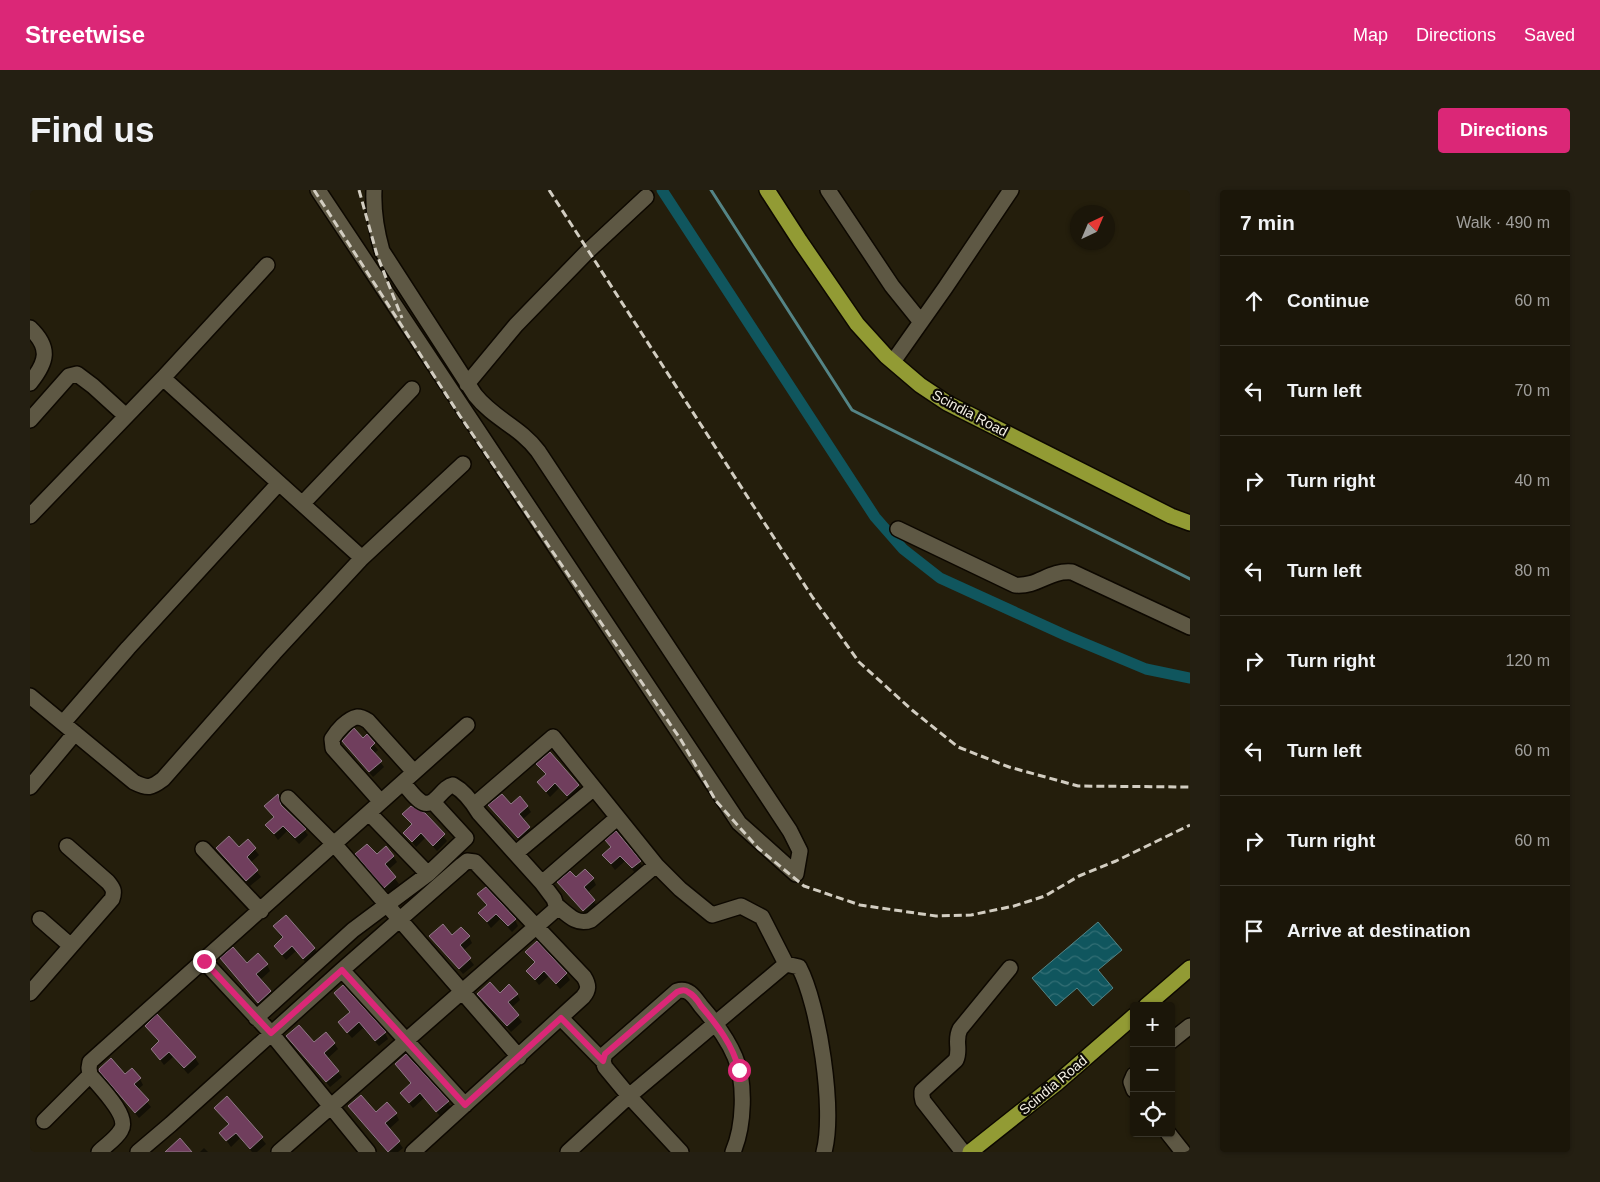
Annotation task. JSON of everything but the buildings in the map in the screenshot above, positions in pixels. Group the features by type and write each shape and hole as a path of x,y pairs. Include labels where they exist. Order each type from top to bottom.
{"main road":[{"name":"Scindia Road","path":"766,190 857,324 886,356 920,385 956,407 1170,516 1190,522"},
{"path":"776,190 825,266 865,322 897,356 936,388 1014,429 1190,515"},
{"path":"1151,1002 1190,968"},
{"path":"1162,1002 1190,978"},
{"name":"Scindia Road","path":"983,1152 1052,1092 1130,1020"},
{"name":"Scindia Road","path":"970,1152 1052,1092 1130,1029"}],"street":[{"path":"318,190 739,823 796,874 800,851 790,831 538,450 530,440 484,407 382,251 373,214 374,190"},
{"path":"828,190 892,286 921,322"},
{"path":"897,356 1011,190"},
{"path":"468,384 516,325 588,251 646,197"},
{"path":"30,516 163,378 267,265"},
{"path":"30,328 40,338 45,355 43,363 30,383"},
{"path":"30,420 69,376 77,374 126,416"},
{"path":"163,378 362,558"},
{"path":"303,503 412,388"},
{"path":"30,696 134,782 143,787 152,786 163,779 274,653 362,558 462,464"},
{"path":"63,723 279,483"},
{"path":"898,529 1015,585 1025,586 1056,572 1072,572 1190,627"},
{"path":"381,802 333,748 332,739 344,725 360,717 368,721 414,772"},
{"path":"99,1152 122,1129 123,1118 90,1075 90,1062 95,1056 261,911 467,725"},
{"path":"30,787 75,733"},
{"path":"474,805 553,737 656,865 680,889 712,915 742,906 762,917 786,964 799,967 804,978 818,1032 824,1065 828,1116 828,1135 824,1152"},
{"path":"403,782 420,801 427,804 433,802 448,786 454,785 474,805 479,814 542,883 554,898 556,905 578,922 592,920 656,865"},
{"path":"516,853 594,788"},
{"path":"288,798 335,845 519,1056"},
{"path":"256,1018 353,930 428,874 466,838 433,802"},
{"path":"369,813 428,874"},
{"path":"542,883 617,818"},
{"path":"30,993 112,899 114,893 113,887 108,882 67,846"},
{"path":"203,850 261,911"},
{"path":"141,1151 399,919 468,861 475,862 587,982 587,993 413,1152"},
{"path":"279,1152 536,928 551,914 556,905"},
{"path":"34,914 71,946"},
{"path":"204,961 271,1033 368,1152"},
{"path":"568,1152 629,1096 786,964"},
{"path":"963,1152 923,1102 922,1090 956,1060 959,1054 957,1036 960,1029 1010,968"},
{"path":"342,970 465,1105"},
{"path":"603,1061 605,1054 677,992 687,990 716,1023 736,1058 742,1092 742,1117 732,1152"},
{"path":"561,1018 603,1061 605,1067 629,1096 681,1152"},
{"path":"1175,1038 1190,1026"},
{"path":"44,1121 90,1075"},
{"path":"1171,1137 1183,1152"}],"water":[{"path":"1098,922 1122,950 1098,970 1113,988 1093,1006 1077,988 1056,1006 1032,978"}],"waterway":[{"path":"662,190 875,517 903,549 940,578 1067,636 1146,669 1190,678"},
{"path":"711,190 852,410 1190,579"}],"railway":[{"path":"314,190 460,416 681,740 716,801 758,848 804,886 860,905 936,916 971,915 1014,906 1045,896 1079,876 1116,861 1190,825"},
{"path":"359,190 377,255 402,318"},
{"path":"549,190 813,598 859,662 912,710 958,747 1009,767 1078,786 1190,787"}],"route":[{"path":"204,961 271,1033 342,970 465,1105 561,1018 603,1061 605,1054 677,992 682,990 687,990 716,1023 736,1058 739,1070"}]}
